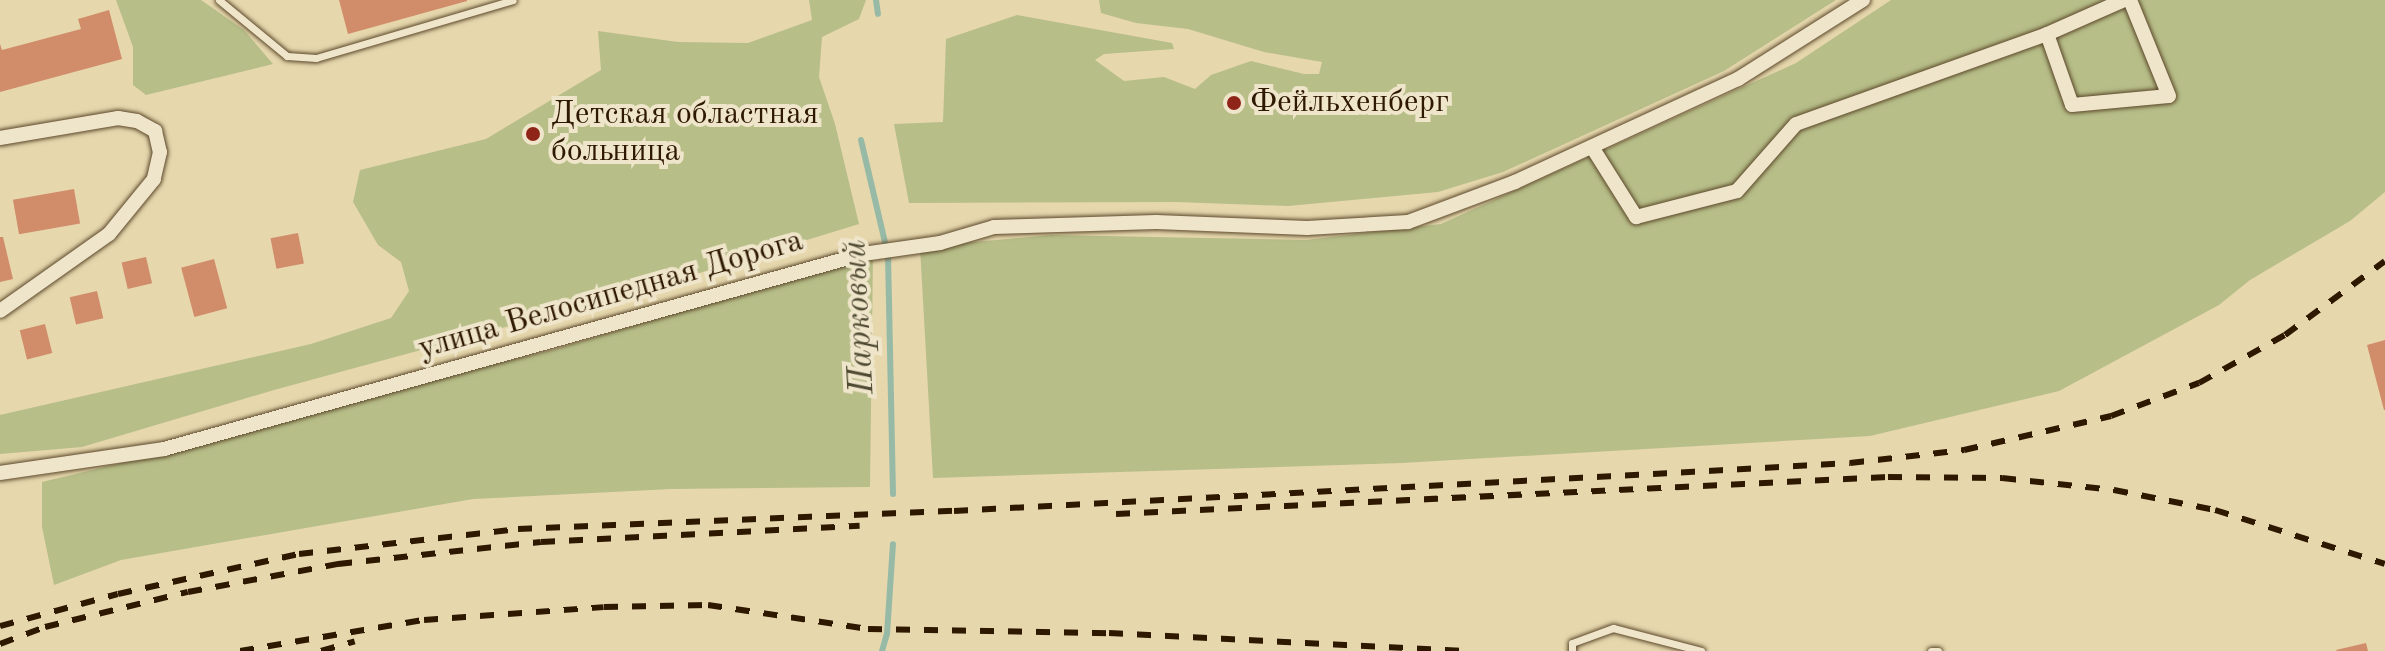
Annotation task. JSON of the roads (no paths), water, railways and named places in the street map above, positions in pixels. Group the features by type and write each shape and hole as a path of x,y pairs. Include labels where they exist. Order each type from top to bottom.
{"street":[{"name":"улица Велосипедная Дорога","path":"0,473 164,449 863,254 940,243 994,227 1156,222 1307,228 1408,222 1515,182 1738,79 1863,0"},
{"path":"1592,147 1636,217 1737,191 1796,124 2047,34 2127,0 2169,96 2072,105 2047,34"},
{"path":"0,138 118,118 137,121 155,131 160,152 154,179 109,234 0,311"}],"lane":[{"path":"219,0 287,56 316,58 513,0"},
{"path":"1572,651 1572,643 1613,628 1701,651"},
{"path":"1931,651 1938,651"}],"waterway":[{"name":"Парковый","path":"876,0 878,14"},
{"name":"Парковый","path":"861,140 888,255 893,494"},
{"name":"Парковый","path":"882,651 887,634 893,544"}],"railway":[{"path":"0,626 118,594 299,554 518,529 954,511 1653,474 1850,463 1964,450 2111,416 2199,383 2285,335 2385,261"},
{"path":"1116,514 1888,477 2002,478 2114,490 2215,510 2385,564"},
{"path":"0,644 45,627 188,592 338,564 541,542 860,526"},
{"path":"240,651 424,620 604,607 708,605 868,629 1109,633 1461,651"},
{"path":"321,651 355,641"}],"place":[{"name":"Фейльхенберг","path":"1234,103"},
{"name":"Детская областная больница","path":"533,134"}]}
